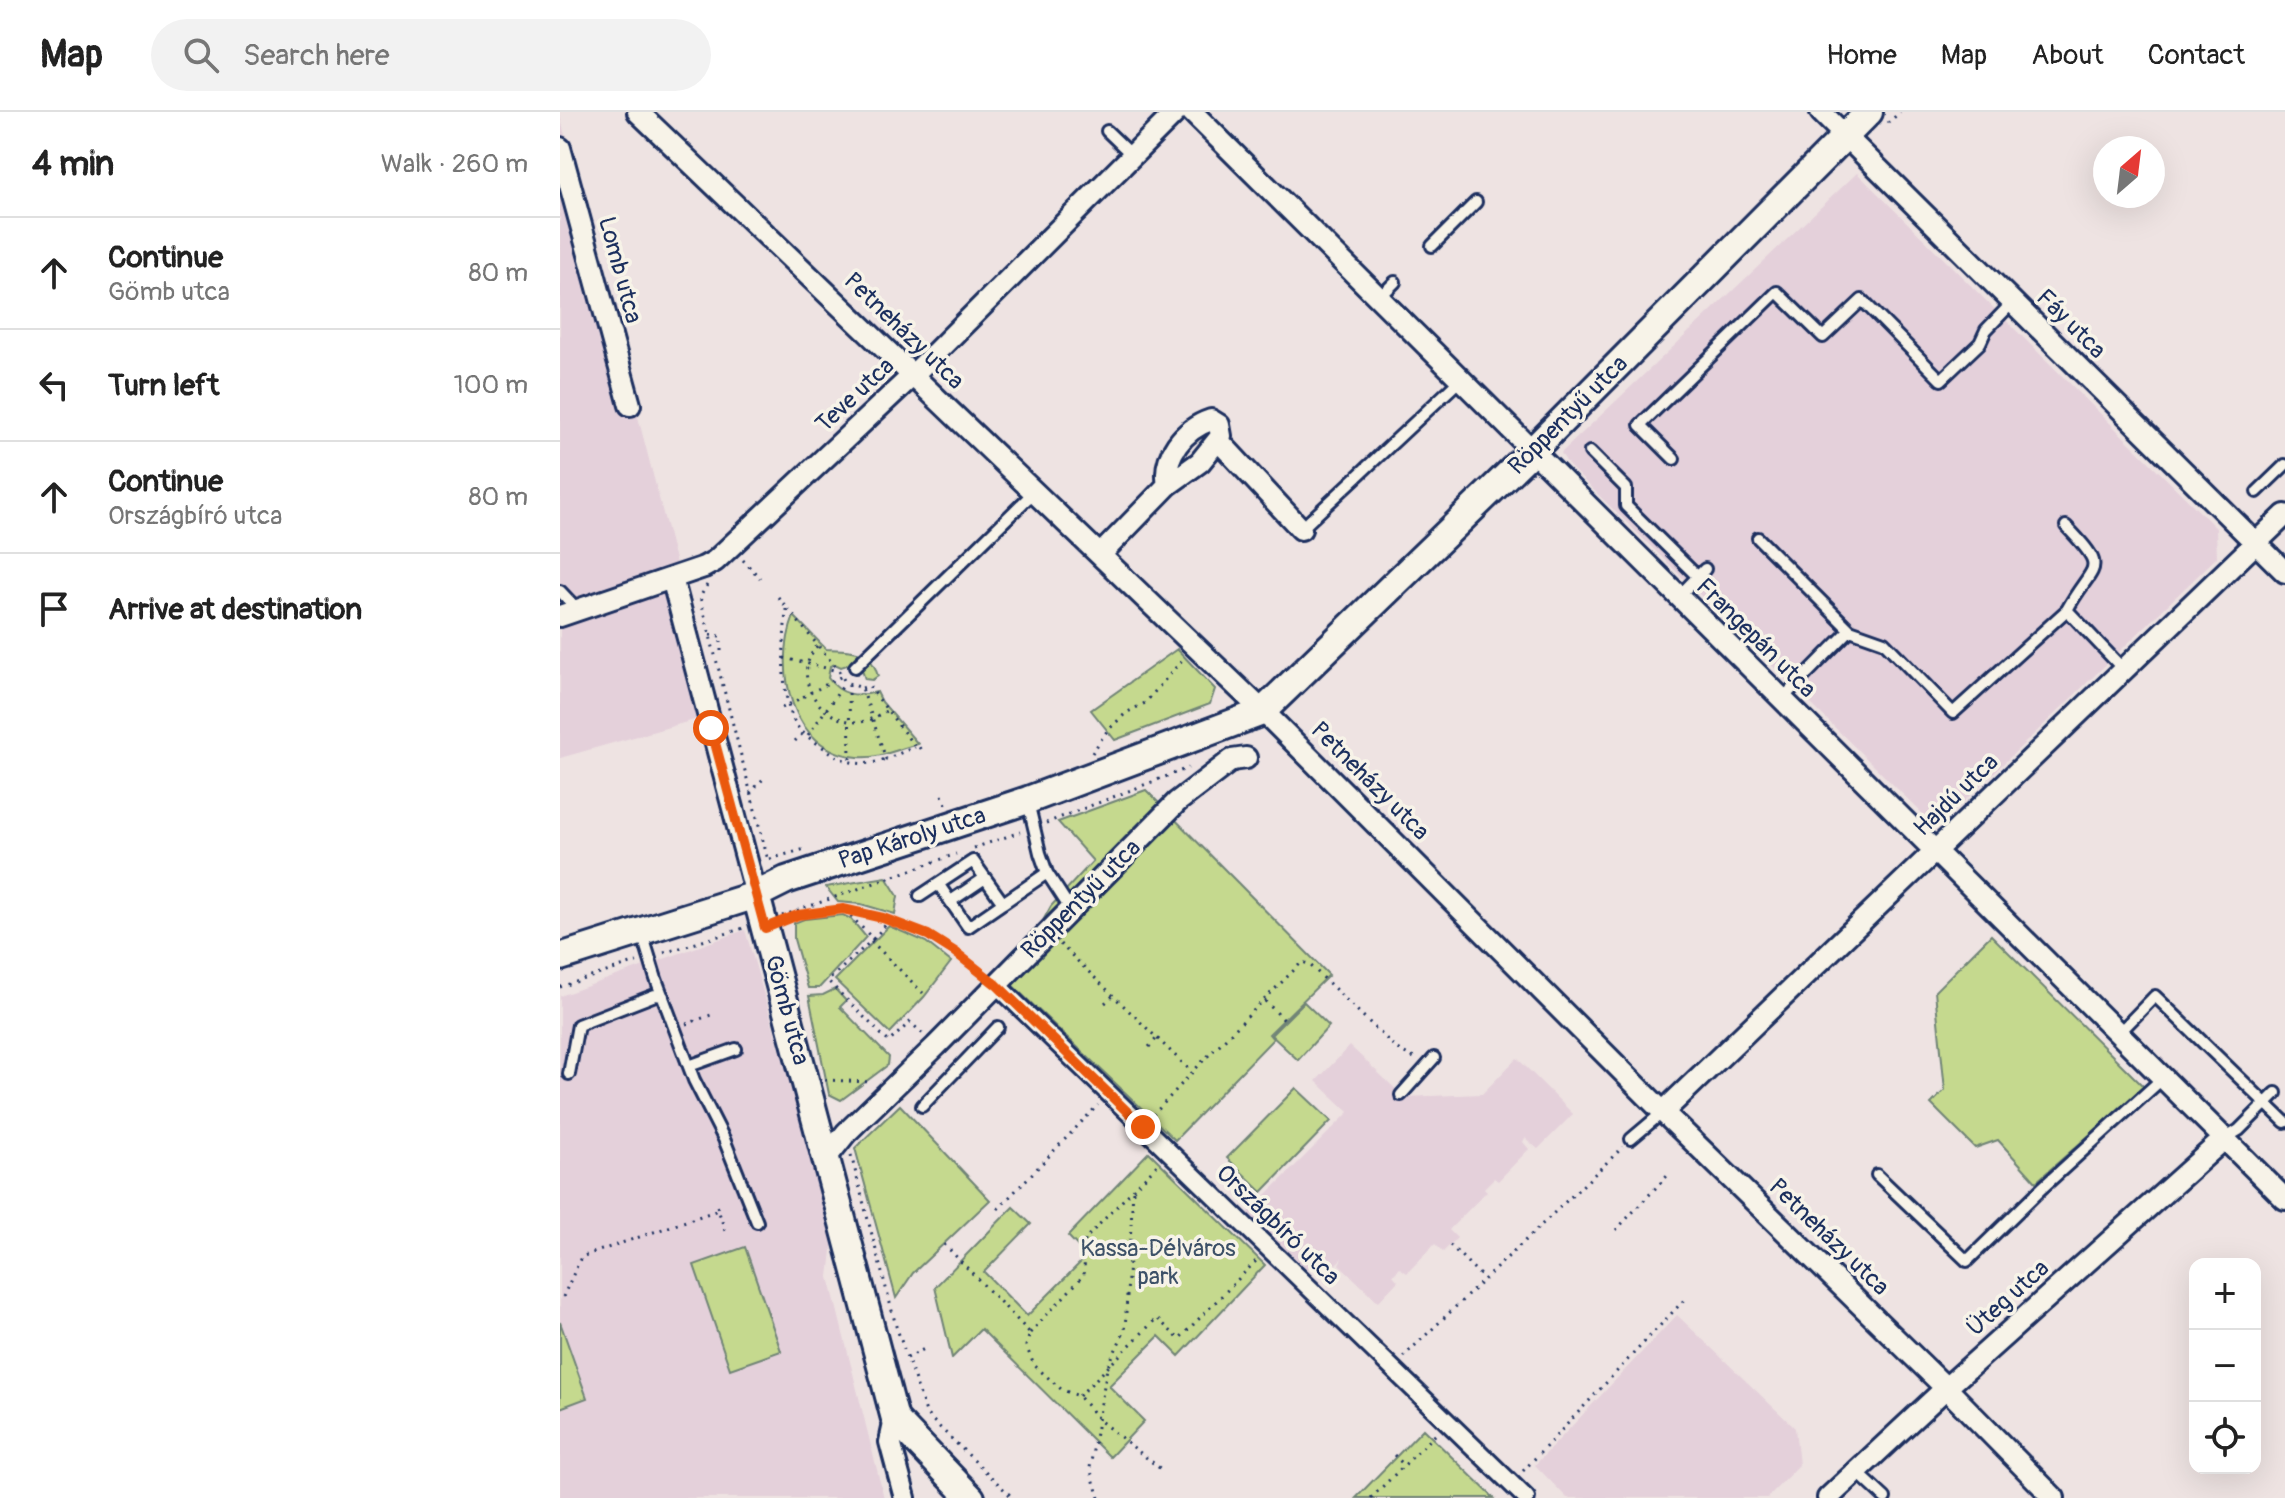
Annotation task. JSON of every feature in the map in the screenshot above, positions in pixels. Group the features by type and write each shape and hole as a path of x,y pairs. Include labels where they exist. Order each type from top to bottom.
{"street":[{"name":"Petneházy utca","path":"638,112 1262,712 2054,1498"},
{"name":"Teve utca","path":"569,613 715,561 913,375 1176,112"},
{"name":"Frangepán utca","path":"1192,112 2285,1199"},
{"name":"Fáy utca","path":"1821,112 2285,572"},
{"name":"Röppentyű utca","path":"1262,712 1853,143 1869,112"},
{"name":"Lomb utca","path":"560,148 630,405"},
{"path":"1100,555 1168,485 1166,473 1169,458 1191,430 1211,420 1222,430 1218,440 1301,529"},
{"name":"Hajdú utca","path":"1663,1112 2285,515"},
{"name":"Gömb utca","path":"672,578 892,1407 890,1442 905,1498"},
{"name":"Pap Károly utca","path":"560,957 756,895 801,874 1028,800 1262,712"},
{"name":"Röppentyű utca","path":"826,1158 846,1133 1177,802 1232,760 1246,758"},
{"name":"Országbíró utca","path":"997,985 1526,1498"},
{"name":"Üteg utca","path":"1828,1498 2224,1139"},
{"path":"892,1407 971,1498"}],"lane":[{"path":"1107,131 1133,156"},
{"path":"1432,246 1476,202"},
{"path":"1379,298 1395,282"},
{"path":"1674,459 1640,425 1777,292 1823,337 1862,300 1941,380 1980,343 1986,330 2013,302"},
{"path":"1301,529 1460,380"},
{"path":"1590,452 1626,488 1626,506 1701,573 1678,597"},
{"path":"2257,492 2285,465"},
{"path":"855,667 1033,493"},
{"path":"1758,538 1850,630 1884,642 1953,713 2067,610 2079,588 2092,575 2094,567 2090,551 2066,526"},
{"path":"560,591 569,613"},
{"path":"2067,610 2124,670"},
{"path":"1781,699 1850,630"},
{"path":"1028,800 1047,873 1071,910"},
{"path":"920,896 973,861 1003,903"},
{"path":"939,885 968,927 1047,873"},
{"path":"951,901 985,878"},
{"path":"642,931 689,1066 724,1139 757,1222"},
{"path":"569,1074 578,1025 644,999 663,996"},
{"path":"2118,1034 2155,996 2285,1122"},
{"path":"922,1106 998,1027"},
{"path":"689,1066 736,1049"},
{"path":"1401,1095 1431,1062"},
{"path":"1877,1175 1967,1261 2163,1078"},
{"path":"2224,1139 2239,1130 2276,1093"},
{"path":"1631,1139 1663,1112"},
{"path":"1856,1471 1885,1498"}],"path":[{"path":"1853,143 1900,112"},
{"path":"742,559 760,578"},
{"path":"710,579 700,597 768,860"},
{"path":"778,597 847,684 862,688 869,686 922,752"},
{"path":"786,609 784,679 794,723 842,760 850,762 863,764 886,759 915,747"},
{"path":"710,635 724,637 721,652"},
{"path":"817,646 807,663 807,687 818,705 858,723 886,711"},
{"path":"1092,753 1107,731 1126,713 1145,703 1184,657"},
{"path":"784,658 839,671"},
{"path":"782,708 855,667"},
{"path":"795,741 806,734 847,684"},
{"path":"847,684 850,762"},
{"path":"862,688 886,759"},
{"path":"764,925 1196,765"},
{"path":"750,793 765,777"},
{"path":"845,910 923,993"},
{"path":"560,987 798,915 845,910 890,921 928,935 997,985"},
{"path":"890,921 828,981 889,1042 910,1022 936,1046"},
{"path":"1049,933 1192,1073"},
{"path":"1143,1127 1302,962 1309,964 1397,1049 1431,1062"},
{"path":"1105,1003 1113,996"},
{"path":"1265,1001 1285,1021"},
{"path":"692,1022 711,1015"},
{"path":"1149,1047 1157,1038"},
{"path":"825,1080 898,1084"},
{"path":"998,1209 1109,1094"},
{"path":"846,1133 896,1326 927,1415 1013,1498"},
{"path":"1392,1368 1631,1139"},
{"path":"1162,1470 1099,1420 1079,1396 1062,1390 1034,1365 1026,1346 1030,1333 1084,1275 1085,1239 1169,1153"},
{"path":"1616,1230 1667,1176"},
{"path":"1099,1498 1090,1468 1107,1368 1125,1330 1133,1190"},
{"path":"563,1297 581,1257 717,1208 726,1234"},
{"path":"944,1244 1030,1333"},
{"path":"1450,1245 1484,1280"},
{"path":"1079,1396 1157,1318 1179,1339 1268,1249"},
{"path":"1511,1484 1685,1299"},
{"path":"907,1358 928,1347"},
{"path":"1371,1498 1447,1423"},
{"path":"1394,1455 1404,1465"}],"shaded area":[{"path":"560,116 715,714 560,758"},
{"path":"1857,173 2216,528 2217,557 1941,824 1930,821 1569,466 1561,453"},
{"path":"745,930 834,1232 829,1277 884,1498 560,1498 560,996"},
{"path":"1350,1046 1404,1097 1482,1094 1517,1058 1573,1114 1538,1149 1525,1138 1523,1142 1529,1149 1498,1181 1494,1178 1484,1188 1487,1191 1449,1230 1457,1238 1443,1252 1435,1244 1407,1273 1400,1268 1393,1275 1398,1281 1378,1302 1339,1264 1342,1258 1333,1267 1321,1256 1307,1270 1248,1213 1349,1112 1316,1081"},
{"path":"1677,1315 1795,1428 1799,1465 1767,1498 1567,1498 1535,1465"}],"green space":[{"path":"794,616 826,649 859,652 870,660 878,676 872,680 865,679 862,670 853,663 841,667 835,664 830,666 828,678 850,694 877,692 918,744 881,755 858,757 835,751 817,740 803,724 787,683 788,637"},
{"path":"1177,649 1215,689 1210,704 1115,740 1091,710"},
{"path":"1146,790 1329,975 1269,1034 1273,1039 1175,1140 1009,982 1051,906 1093,861 1058,822"},
{"path":"886,877 898,896 895,914 861,904 838,902 826,887"},
{"path":"843,915 851,919 866,937 819,988 808,988 794,939 794,923"},
{"path":"889,926 926,942 951,962 890,1033 835,980"},
{"path":"1991,935 2144,1087 2036,1182 1998,1140 1975,1148 1931,1104 1945,1090 1935,991"},
{"path":"835,989 846,1001 840,1007 889,1057 888,1065 841,1100 829,1094 809,996 823,995"},
{"path":"1304,1002 1329,1026 1298,1060 1271,1035"},
{"path":"1296,1088 1331,1121 1262,1192 1227,1158"},
{"path":"900,1105 990,1200 913,1273 896,1298 855,1148"},
{"name":"Kassa-Délváros park","path":"1149,1152 1265,1265 1179,1356 1159,1336 1109,1386 1144,1421 1110,1457 981,1329 952,1358 935,1287 1013,1207 1031,1224 984,1272 1027,1316 1087,1256 1068,1236"},
{"path":"745,1247 781,1351 730,1369 694,1265"},
{"path":"560,1322 587,1398 560,1408"},
{"path":"1423,1429 1494,1498 1356,1498"}],"route":[{"path":"711,728 765,928 798,915 843,909 883,918 928,935 997,985 1143,1127"}]}
